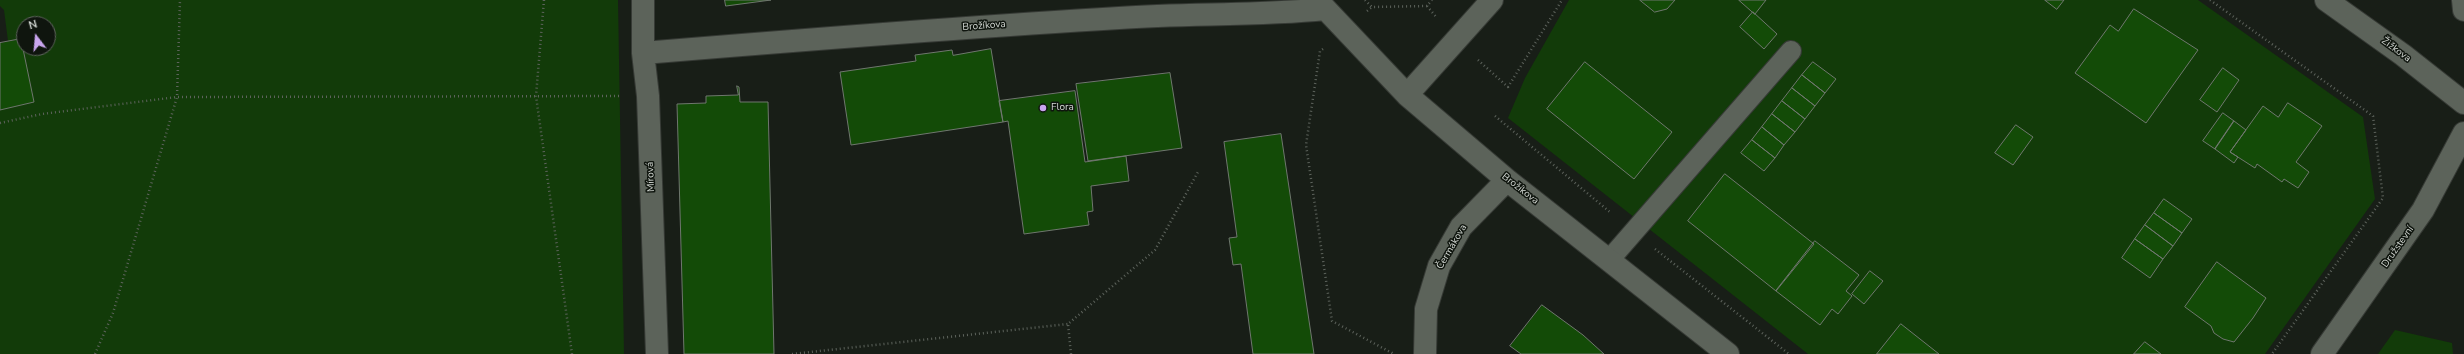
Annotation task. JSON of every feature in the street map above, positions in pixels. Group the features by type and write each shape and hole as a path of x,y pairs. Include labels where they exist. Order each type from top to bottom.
{"street":[{"name":"Mírová","path":"643,0 643,53 648,96 657,354"},
{"path":"1407,95 1492,0"},
{"name":"Žižkova","path":"2326,0 2403,55 2464,103"},
{"path":"2463,0 2464,10"},
{"name":"Brožíkova","path":"643,53 1028,23 1183,14 1270,15 1321,5 1407,95 1507,180 1610,259 1728,354"},
{"name":"Družstevní","path":"2322,354 2424,210 2464,133"},
{"name":"Čermákova","path":"1425,354 1426,309 1439,266 1461,227 1507,180"}],"lane":[{"path":"1610,259 1791,51"}],"path":[{"path":"95,354 114,313 177,97 180,0"},
{"path":"544,0 536,96 572,354"},
{"path":"1365,0 1372,7"},
{"path":"1394,354 1332,321 1306,145 1320,51 1372,7 1427,6 1432,0"},
{"path":"1508,88 1562,0"},
{"path":"2210,0 2373,116 2383,198 2272,354"},
{"path":"0,123 42,114 177,97 648,96"},
{"path":"792,354 1068,324 1155,250 1198,172"},
{"path":"1068,324 1071,354"}],"green space":[{"path":"0,0 618,0 624,354 0,354 0,110 34,102 25,56 56,56 56,16 16,16 16,40 8,41 4,10 0,6"},
{"path":"1569,0 2198,0 2363,117 2375,199 2265,354 1808,354 1508,118 1525,78"},
{"path":"2395,330 2452,343 2453,354 2378,354"}],"building":[{"path":"725,0 771,0 726,6"},
{"path":"1640,0 1675,0 1667,9 1655,12"},
{"path":"1739,0 1766,0 1755,14"},
{"path":"2045,0 2064,0 2057,9"},
{"path":"2134,9 2198,50 2146,123 2075,73 2110,25 2118,31"},
{"path":"1753,12 1777,34 1764,49 1740,27"},
{"path":"16,40 16,56 25,56 34,102 0,110 0,43"},
{"path":"991,49 1003,122 851,145 840,72 916,61 915,55 952,50 953,55"},
{"path":"1585,62 1672,132 1634,179 1547,109"},
{"path":"1813,62 1836,79 1825,93 1802,75"},
{"path":"2223,68 2239,80 2217,112 2200,100"},
{"path":"1170,73 1182,148 1088,161 1076,84"},
{"path":"1802,75 1825,93 1815,106 1792,88"},
{"path":"737,86 739,87 740,102 768,102 774,354 684,354 677,104 706,103 706,96 738,95"},
{"path":"1792,88 1815,106 1805,119 1782,101"},
{"path":"1075,91 1085,162 1126,156 1129,181 1091,186 1093,211 1087,212 1089,225 1024,234 1008,121 1003,122 999,101"},
{"path":"1782,101 1805,119 1795,132 1772,114"},
{"path":"2288,103 2322,126 2296,162 2309,172 2298,188 2284,179 2282,182 2257,164 2255,168 2230,152 2263,106 2278,117"},
{"path":"2223,113 2234,121 2215,149 2203,141"},
{"path":"1772,114 1795,132 1784,145 1762,127"},
{"path":"2234,121 2246,130 2230,152 2238,157 2234,163 2215,149"},
{"path":"2016,125 2033,137 2013,165 1995,153"},
{"path":"1762,127 1784,145 1775,158 1752,140"},
{"path":"1281,134 1314,354 1253,354 1241,264 1233,265 1229,238 1237,237 1224,142"},
{"path":"1752,140 1775,158 1764,171 1741,153"},
{"path":"1725,174 1814,244 1776,291 1688,221"},
{"path":"2164,199 2192,219 2182,233 2154,213"},
{"path":"2154,213 2182,233 2173,246 2145,225"},
{"path":"2145,225 2173,246 2163,259 2135,239"},
{"path":"2135,239 2163,259 2150,278 2122,258"},
{"path":"1815,241 1859,275 1846,291 1852,296 1838,314 1832,309 1820,325 1776,291"},
{"path":"2217,262 2266,298 2253,318 2234,342 2223,339 2214,333 2211,326 2185,307"},
{"path":"1870,271 1883,281 1864,304 1852,294"},
{"path":"1542,305 1583,335 1604,354 1521,354 1510,346"},
{"path":"1901,324 1939,354 1877,354"},
{"path":"2145,342 2161,354 2134,354"}],"place":[{"name":"Flora","path":"1043,108"}]}
